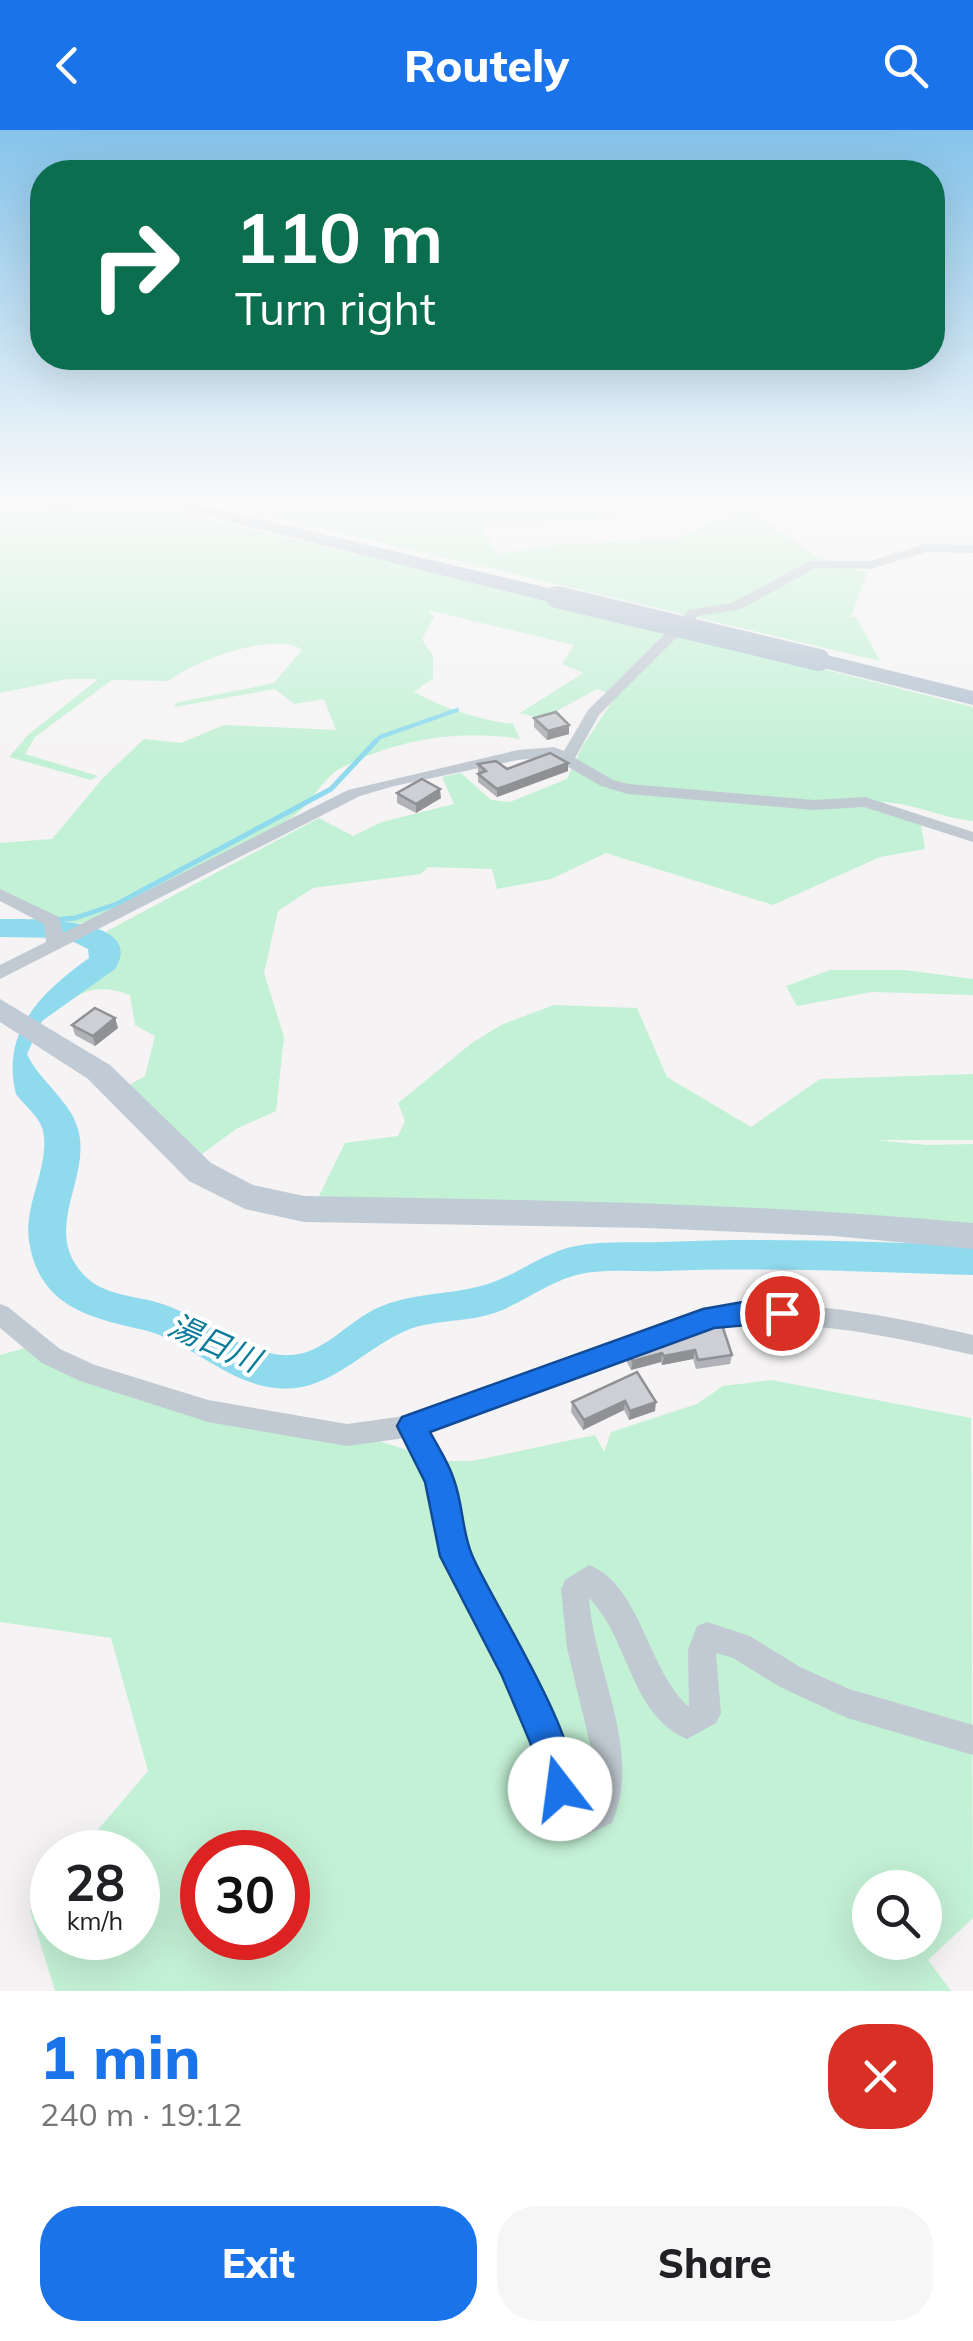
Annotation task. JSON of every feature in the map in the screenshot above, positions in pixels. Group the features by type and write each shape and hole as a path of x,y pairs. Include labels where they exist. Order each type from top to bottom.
{"main road":[{"path":"511,585 972,696"}],"street":[{"path":"568,757 593,712 694,613 736,606 775,585"},
{"path":"0,974 354,794 518,754 554,752 607,783 628,789 814,805 865,802 973,837"},
{"path":"0,894 53,921 55,944"},
{"path":"0,1009 98,1072 200,1172 246,1196 304,1209 648,1215 832,1223 973,1236"},
{"path":"0,1314 52,1356 89,1374 208,1411 347,1435 412,1426 712,1317 754,1311 857,1320 973,1344"},
{"path":"412,1426 440,1480 456,1556 513,1664 547,1741 560,1789 582,1822 601,1812 610,1779 607,1732 584,1664 575,1613 576,1589 589,1578 611,1601 644,1668 677,1718 687,1724 706,1713 702,1650 707,1636 715,1636 740,1646 790,1678 847,1703 973,1740"}],"green space":[{"path":"0,585 490,585 973,707 973,821 882,802 921,825 925,849 880,857 773,905 606,853 551,879 497,889 492,869 428,867 421,874 313,888 278,911 264,973 284,1037 276,1111 236,1129 198,1157 129,1085 145,1076 155,1036 135,1025 130,995 105,989 86,992 46,1014 51,1004 109,960 107,931 319,818 353,836 382,822 454,804 442,777 461,773 491,800 510,802 567,779 582,747 616,696 597,689 542,719 520,713 583,673 562,664 574,645 428,610 434,617 422,639 433,656 433,678 414,692 462,712 513,724 520,739 452,736 407,743 364,757 336,771 301,810 278,827 222,860 122,910 78,923 48,916 0,894 0,843 52,839 103,778 144,739 181,743 224,725 336,730 324,699 294,704 275,689 175,707 175,703 274,683 302,650 275,643 216,657 169,681 112,680 35,737 25,754 98,776 91,780 9,757 29,734 98,679 68,679 0,693"},
{"path":"560,585 863,585 851,617 856,617 880,661"},
{"path":"830,970 905,970 973,979 973,995 872,992 797,1006 786,986"},
{"path":"554,1005 637,1008 667,1077 751,1127 820,1079 973,1074 973,1140 875,1140 973,1144 973,1229 318,1198 345,1143 398,1136 405,1121 398,1103 472,1043 501,1025"},
{"path":"29,1347 185,1411 363,1436 442,1461 472,1461 595,1435 604,1452 611,1432 697,1404 723,1386 771,1380 971,1418 973,1918 942,1947 942,1870 852,1870 852,1960 928,1960 951,1991 55,1991 45,1960 160,1960 160,1830 98,1830 148,1771 111,1638 0,1622 0,1355"}],"building":[{"path":"556,712 569,725 548,731 534,718"},
{"path":"550,753 568,763 497,789 478,774 486,771 478,764 496,761 507,769"},
{"path":"422,779 440,789 416,804 397,793"},
{"path":"95,1008 115,1018 93,1036 72,1025"},
{"path":"722,1325 732,1355 698,1360 695,1350 633,1361 628,1353 698,1328"},
{"path":"637,1372 656,1402 630,1411 625,1401 584,1420 572,1402"}],"waterway":[{"path":"376,741 457,710"},
{"path":"54,920 75,918 117,904 331,789 376,741"},
{"path":"28,931 33,922 43,921"},
{"name":"湯日川","path":"0,928 71,929 102,944 104,962 29,1015 11,1054 24,1082 61,1130 60,1162 49,1209 47,1241 62,1275 73,1289 96,1304 175,1324 253,1366 290,1372 318,1366 390,1320 493,1298 576,1260 744,1253 973,1260"}],"route":[{"path":"560,1789 547,1741 513,1664 456,1556 440,1480 412,1426 712,1317 754,1311 782,1313"}]}
